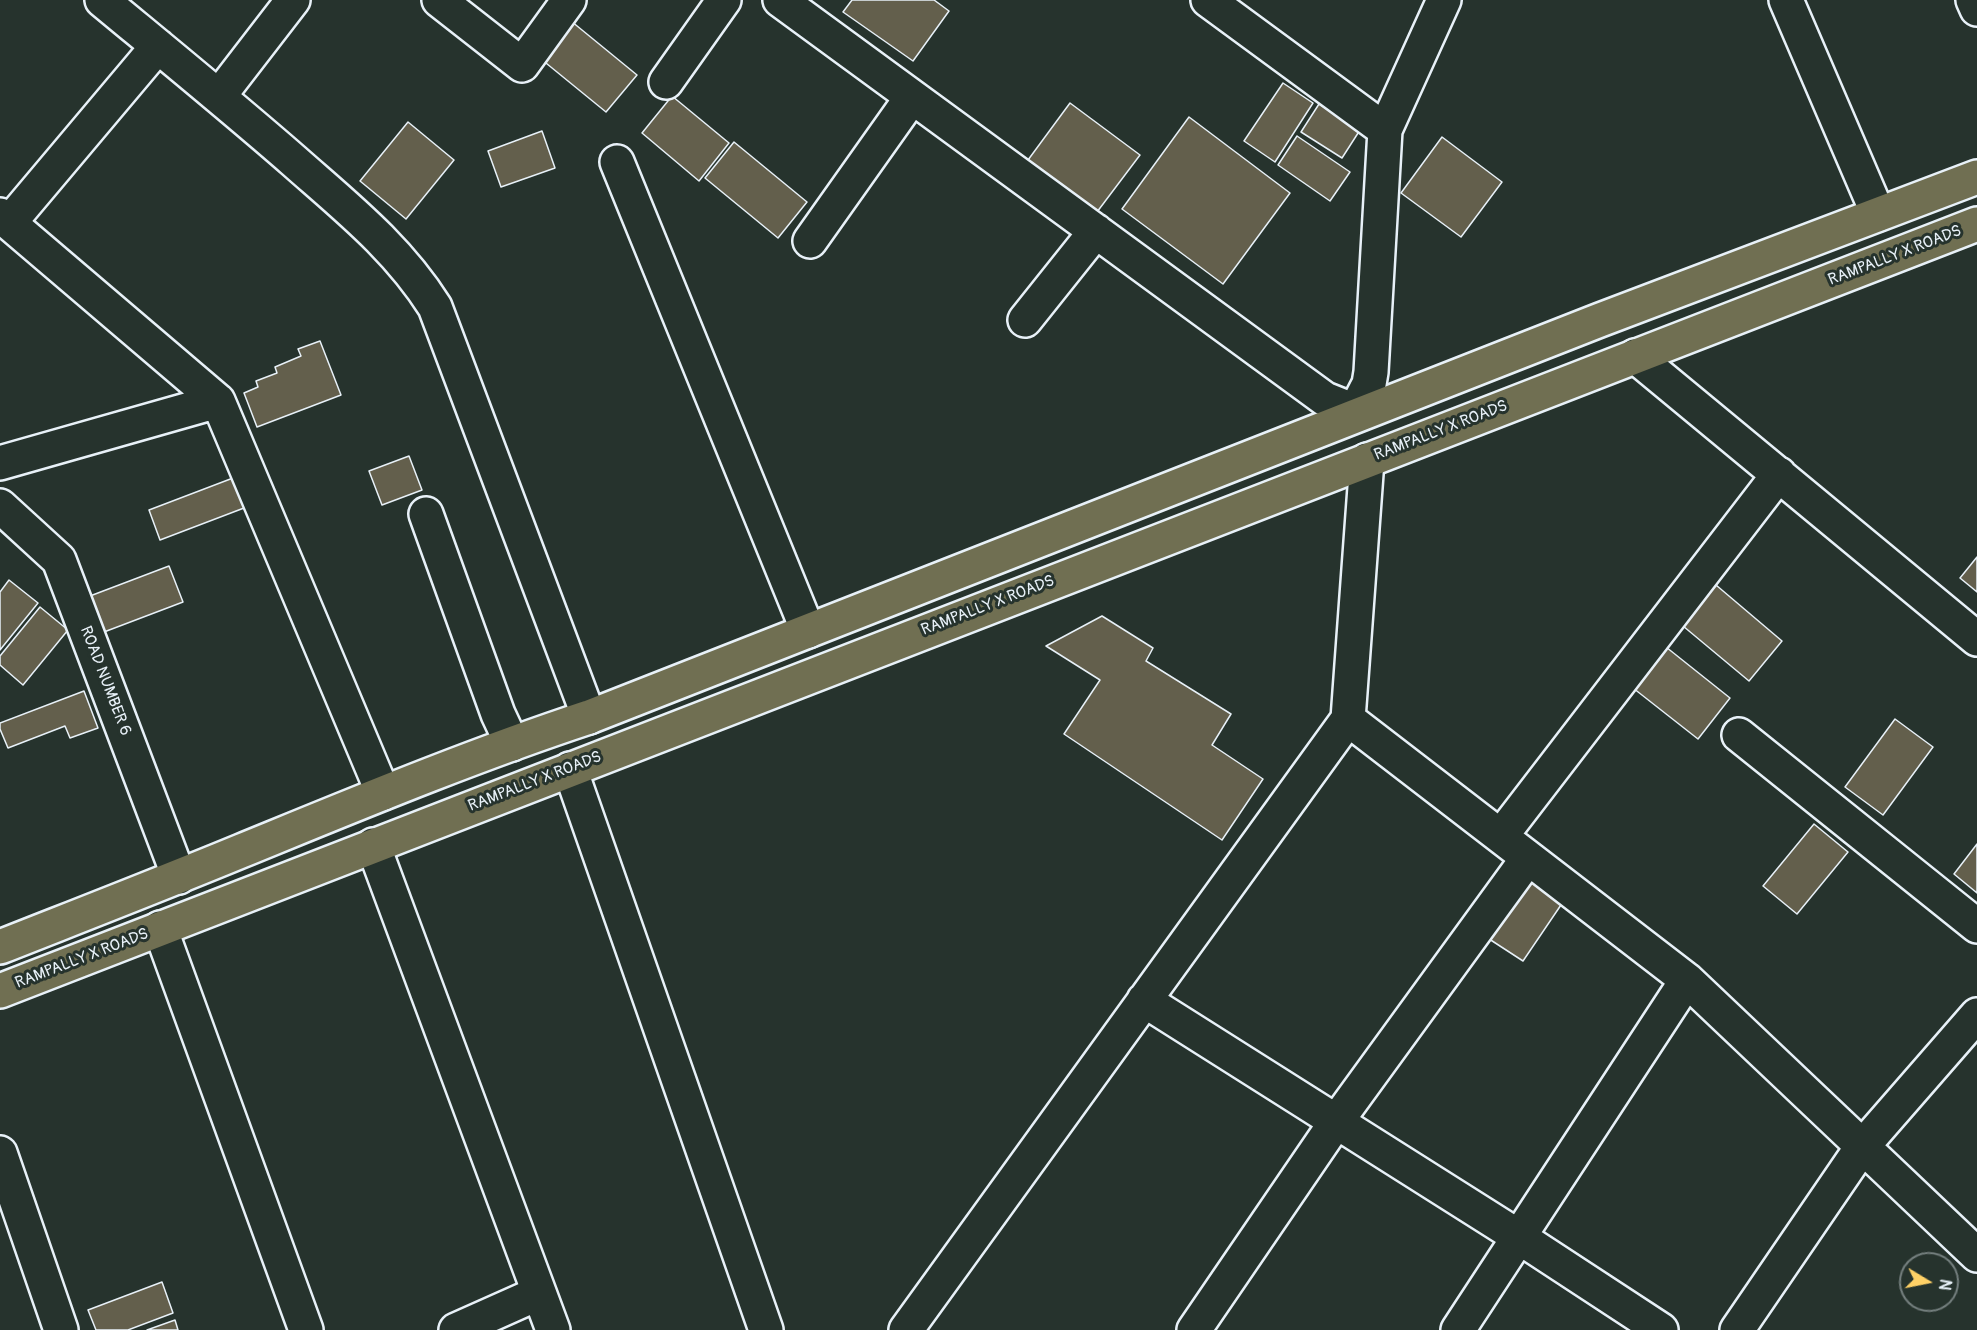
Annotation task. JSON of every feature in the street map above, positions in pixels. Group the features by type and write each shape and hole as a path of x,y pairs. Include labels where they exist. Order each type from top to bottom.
{"main road":[{"path":"0,947 179,877 383,793 590,717 1355,414 1977,177"},
{"name":"RAMPALLY X ROADS","path":"0,991 1977,224"}],"street":[{"path":"102,0 219,96 372,229 419,282 435,307 590,717"},
{"path":"219,96 293,0"},
{"path":"439,0 522,65 569,0"},
{"path":"666,82 724,0"},
{"path":"780,0 1325,399 1355,414 1369,384 1371,372 1385,130 1444,0"},
{"path":"1208,0 1385,130"},
{"path":"1786,0 1878,214"},
{"path":"1973,0 1977,9"},
{"path":"158,46 4,219 218,401 383,793"},
{"path":"810,241 912,97"},
{"path":"617,162 808,631"},
{"path":"1025,320 1096,231"},
{"path":"1635,356 1977,639"},
{"path":"0,463 218,401"},
{"path":"906,1330 1348,719 1367,460"},
{"path":"1501,836 1779,474"},
{"name":"ROAD NUMBER 6","path":"0,506 59,560 179,877"},
{"path":"426,514 498,714 512,744"},
{"path":"1348,719 1687,980 1977,1255"},
{"path":"1739,735 1977,926"},
{"path":"570,769 766,1330"},
{"path":"372,845 553,1330"},
{"path":"1194,1330 1336,1122 1528,858"},
{"path":"160,928 306,1330"},
{"path":"1458,1330 1687,980"},
{"path":"1144,1000 1519,1237 1661,1330"},
{"path":"1737,1330 1862,1147 1977,1015"},
{"path":"0,1153 61,1330"},
{"path":"456,1330 539,1293"}],"building":[{"path":"852,0 934,0 949,11 913,61 843,12"},
{"path":"571,21 637,75 606,112 541,59"},
{"path":"1283,83 1313,103 1275,162 1244,141"},
{"path":"672,96 729,143 699,181 642,133"},
{"path":"1070,103 1140,155 1097,212 1028,160"},
{"path":"1319,104 1360,130 1342,158 1301,132"},
{"path":"1189,117 1290,193 1223,284 1122,209"},
{"path":"408,122 454,160 406,219 360,181"},
{"path":"542,131 555,168 501,187 488,151"},
{"path":"1297,136 1350,172 1330,201 1278,165"},
{"path":"1442,137 1502,182 1461,237 1401,193"},
{"path":"734,142 807,202 778,238 705,178"},
{"path":"320,341 341,395 257,427 244,393 258,387 256,381 277,373 275,367 301,356 298,349"},
{"path":"409,456 422,490 382,505 369,471"},
{"path":"233,478 244,508 160,540 149,510"},
{"path":"1977,557 1977,592 1960,578"},
{"path":"169,566 183,602 104,632 90,596"},
{"path":"9,580 38,603 0,650 0,592"},
{"path":"1716,585 1782,641 1749,681 1683,626"},
{"path":"40,607 68,630 23,685 0,665 0,656"},
{"path":"1102,616 1153,648 1146,661 1231,714 1212,745 1263,779 1222,840 1064,734 1100,680 1046,646"},
{"path":"1666,647 1730,698 1698,739 1633,688"},
{"path":"84,691 98,728 70,738 65,726 8,748 0,729 0,723"},
{"path":"1895,719 1933,747 1883,815 1845,787"},
{"path":"1814,824 1848,852 1797,914 1763,886"},
{"path":"1977,844 1977,893 1954,874"},
{"path":"1523,875 1563,902 1523,961 1483,935"},
{"path":"162,1282 173,1313 128,1330 96,1330 88,1310"},
{"path":"175,1320 178,1330 147,1330"}]}
